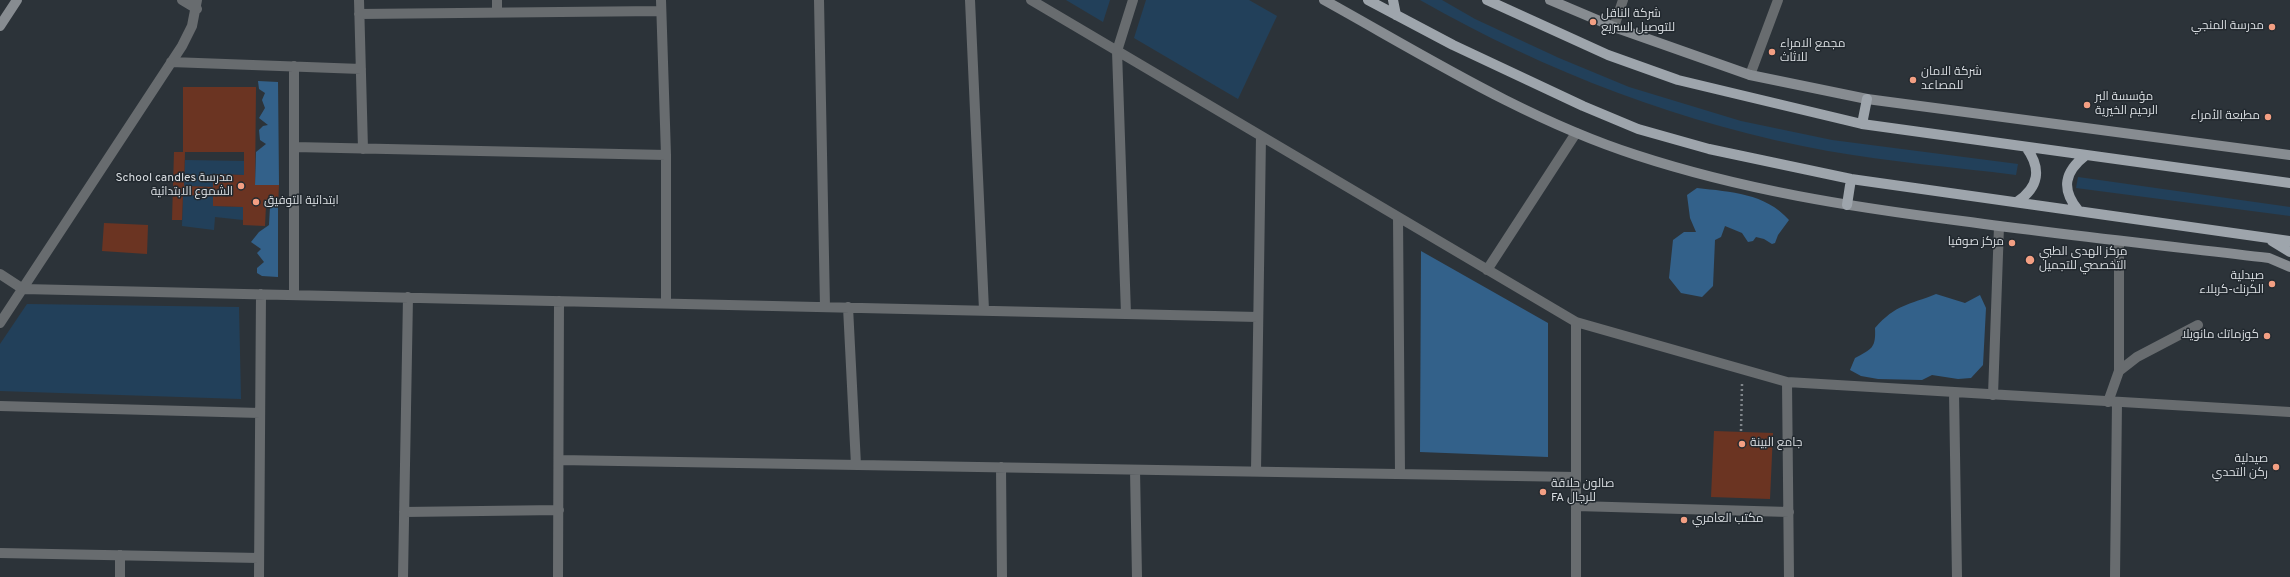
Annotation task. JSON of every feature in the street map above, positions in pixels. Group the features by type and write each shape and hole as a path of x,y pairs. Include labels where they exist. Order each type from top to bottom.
{"main road":[{"path":"1368,0 1460,48 1583,106 1638,129 1709,149 1852,179 2290,241"},
{"path":"1393,0 1396,15"},
{"path":"1486,0 1608,55 1678,80 1862,124 2290,183"},
{"path":"1862,124 1867,99"},
{"path":"2016,202 2028,194 2034,184 2037,170 2034,158 2026,147"},
{"path":"2078,210 2070,200 2067,187 2068,175 2075,163 2086,155"},
{"path":"1847,205 1852,179"},
{"path":"2255,236 2270,240 2290,252"}],"street":[{"path":"0,26 17,0"},
{"path":"0,323 172,62 192,26 197,4 182,0"},
{"path":"359,0 363,149"},
{"path":"496,0 497,12"},
{"path":"661,0 666,155 666,303"},
{"path":"819,0 824,307"},
{"path":"970,0 984,310"},
{"path":"1032,0 1576,322 1787,382 2290,412"},
{"path":"1126,314 1117,51 1133,0"},
{"path":"1324,0 1493,93 1576,132 1635,155 1755,189 1847,205 2000,226 2269,258 2290,267"},
{"path":"1550,0 1614,27 1750,75 1867,99 2290,155"},
{"path":"1614,27 1623,0"},
{"path":"1750,75 1778,0"},
{"path":"359,14 661,11"},
{"path":"172,62 361,69"},
{"path":"294,66 294,295"},
{"path":"1487,270 1576,132"},
{"path":"1256,471 1261,136"},
{"path":"294,147 666,155"},
{"path":"1398,217 1400,474"},
{"path":"1993,395 2000,226"},
{"path":"2115,577 2112,402 2119,371 2119,241"},
{"path":"0,274 23,289 1258,317"},
{"path":"259,577 261,294"},
{"path":"403,577 408,297"},
{"path":"558,577 559,301"},
{"path":"848,307 856,465"},
{"path":"1576,322 1576,577"},
{"path":"2119,371 2137,357 2198,325"},
{"path":"1787,382 1789,577"},
{"path":"1954,392 1957,577"},
{"path":"0,406 260,413"},
{"path":"559,460 1576,477"},
{"path":"1001,467 1002,577"},
{"path":"1135,470 1137,577"},
{"path":"1576,506 1789,512"},
{"path":"404,512 559,510"},
{"path":"0,553 259,558"},
{"path":"120,555 120,577"}],"path":[{"path":"1741,431 1742,369"}],"shaded area":[{"path":"1066,0 1110,0 1103,22"},
{"path":"1146,0 1249,0 1277,16 1238,99 1134,38"},
{"path":"1420,0 1442,0 1475,19 1559,58 1629,87 1741,121 1832,140 2018,164 2016,175 1851,155 1775,140 1722,127 1669,111 1567,73 1468,26"},
{"path":"258,81 278,82 279,185 255,185 256,152 266,144 260,140 259,130 263,126 268,125 259,118 265,108 262,100 265,93 259,89"},
{"path":"185,160 244,161 244,175 213,174 213,187 184,186"},
{"path":"2078,177 2290,207 2290,216 2076,188"},
{"path":"1697,188 1747,195 1769,204 1780,211 1789,220 1778,235 1775,243 1772,244 1764,239 1756,237 1753,241 1748,242 1742,233 1725,226 1721,237 1715,240 1713,286 1702,297 1681,293 1669,278 1673,240 1684,232 1696,232 1690,218 1687,195"},
{"path":"183,195 213,196 213,206 243,207 243,220 215,217 214,230 182,226"},
{"path":"278,205 278,277 262,276 257,273 257,268 264,262 257,253 261,249 251,242 259,232 269,225 270,207"},
{"path":"1421,251 1548,323 1548,457 1420,452"},
{"path":"1936,294 1965,303 1980,295 1986,308 1983,365 1971,378 1958,379 1932,375 1922,380 1878,379 1861,376 1850,370 1855,358 1869,350 1874,344 1875,328 1883,320 1903,306"},
{"path":"27,304 239,307 241,399 0,391 0,344"}],"building":[{"path":"183,87 256,87 255,185 279,185 278,205 266,205 265,226 243,225 243,207 213,206 213,196 183,195 182,220 172,220 174,152 183,152","holes":["185,152 244,152 244,175 213,174 213,187 184,186"]},
{"path":"104,223 148,225 147,254 102,251"},
{"path":"1714,431 1773,433 1770,499 1711,497"}],"place":[{"name":"شركة الناقل للتوصيل السريع","path":"1593,22"},
{"name":"مدرسة المنجي","path":"2272,27"},
{"name":"مجمع الامراء للاثاث","path":"1772,52"},
{"name":"شركة الامان للمصاعد","path":"1913,80"},
{"name":"مؤسسة البر الرحيم الخيرية","path":"2087,105"},
{"name":"مطبعة الأمراء","path":"2268,117"},
{"name":"School candles مدرسة الشموع الابتدائية","path":"241,186"},
{"name":"ابتدائية التوفيق","path":"256,202"},
{"name":"مركز صوفيا","path":"2012,243"},
{"name":"مركز الهدى الطبي التخصصي للتجميل","path":"2030,260"},
{"name":"صيدلية الكرنك-كربلاء","path":"2272,284"},
{"name":"كوزماتك مانويلا","path":"2267,336"},
{"name":"جامع البينة","path":"1742,444"},
{"name":"صيدلية ركن التحدي","path":"2276,467"},
{"name":"صالون حلاقة FA للرجال","path":"1543,492"},
{"name":"مكتب العامري","path":"1684,520"}]}
